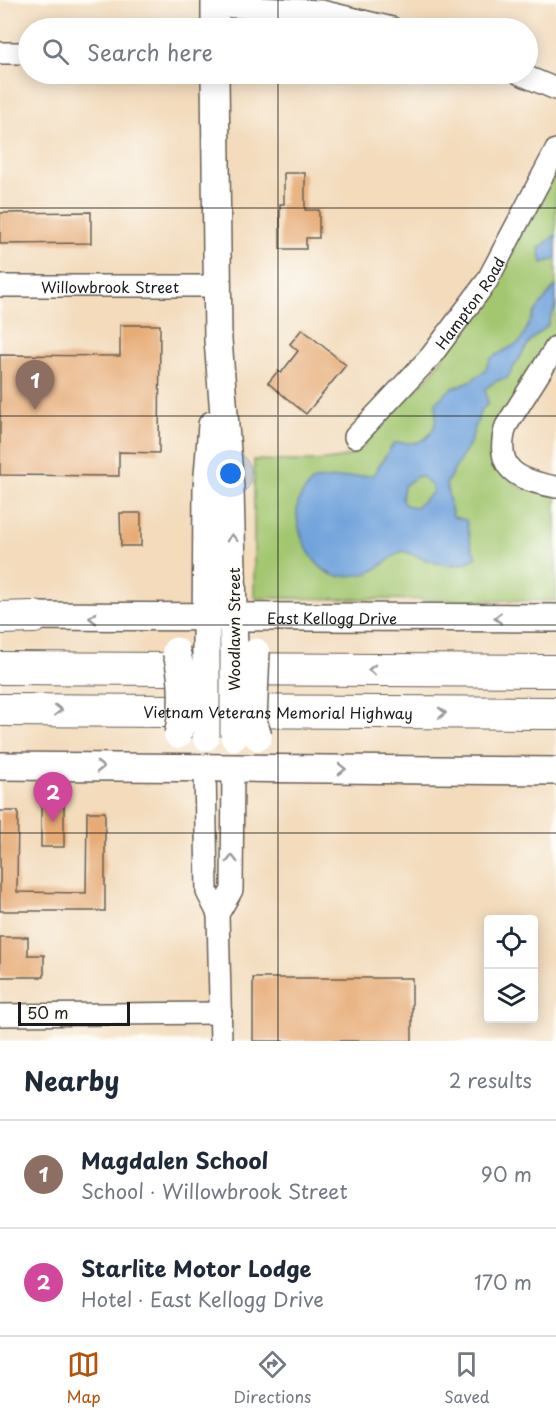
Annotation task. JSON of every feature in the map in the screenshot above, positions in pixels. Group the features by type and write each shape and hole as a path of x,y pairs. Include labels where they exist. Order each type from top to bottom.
{"highway":[{"path":"0,617 34,617"},
{"path":"0,668 556,671"},
{"name":"Vietnam Veterans Memorial Highway","path":"0,710 556,713"}],"main road":[{"name":"Woodlawn Street","path":"205,767 207,488 218,340 215,84"},
{"name":"Woodlawn Street","path":"218,340 230,489 235,617 245,652 253,720 233,768"},
{"name":"East Kellogg Drive","path":"34,617 556,618"},
{"path":"130,618 161,630 176,651 181,666 181,723 174,744 160,758 136,767"},
{"path":"245,652 258,643 271,629 296,618"},
{"path":"246,737 274,756 301,768"},
{"path":"0,766 556,771"}],"street":[{"path":"215,12 321,11 350,18"},
{"path":"0,53 18,53"},
{"path":"538,82 556,89"},
{"name":"Hampton Road","path":"355,437 431,356 487,281 556,150"},
{"name":"Willowbrook Street","path":"0,286 218,286"},
{"path":"556,347 506,426 501,441 503,457 513,473 526,482 556,487"},
{"name":"Woodlawn Street","path":"205,767 207,892 218,914 221,1041"},
{"name":"Woodlawn Street","path":"218,914 232,890 233,768"},
{"path":"0,1015 221,1013"}],"green space":[{"path":"556,162 556,334 501,420 510,479 523,489 556,493 556,601 254,598 254,460 320,460 345,457 355,453 431,374 472,316"}],"water":[{"path":"556,235 556,259 542,263 539,248"},
{"path":"556,285 556,304 548,325 530,341 507,378 496,381 485,389 488,404 481,410 470,443 446,484 453,517 466,520 472,549 477,557 467,562 449,565 403,551 365,574 336,576 327,572 310,554 300,531 297,507 306,489 314,480 373,475 394,443 413,443 426,438 434,428 436,402 451,389 472,380 485,370 491,358 520,342 535,312","holes":["421,476 432,486 433,492 416,507 405,505 402,499 404,486 416,477"]}],"building":[{"path":"284,173 305,173 305,210 319,210 319,238 306,238 306,249 280,249 280,204 284,204"},
{"path":"91,212 91,243 0,244 0,213"},
{"path":"120,325 160,325 159,453 119,452 119,476 0,475 0,355 120,356"},
{"path":"302,329 346,365 306,414 268,383 278,371 281,373 298,351 290,344"},
{"path":"120,513 141,513 141,546 121,546"},
{"path":"41,798 64,798 64,847 41,847"},
{"path":"0,811 18,811 17,892 86,893 87,812 105,812 105,911 0,911"},
{"path":"0,937 28,937 28,955 44,955 44,977 0,977"},
{"path":"253,978 412,978 412,1041 253,1041"}],"place":[{"name":"Magdalen School","path":"35,410"},
{"name":"Starlite Motor Lodge","path":"53,822"}]}
